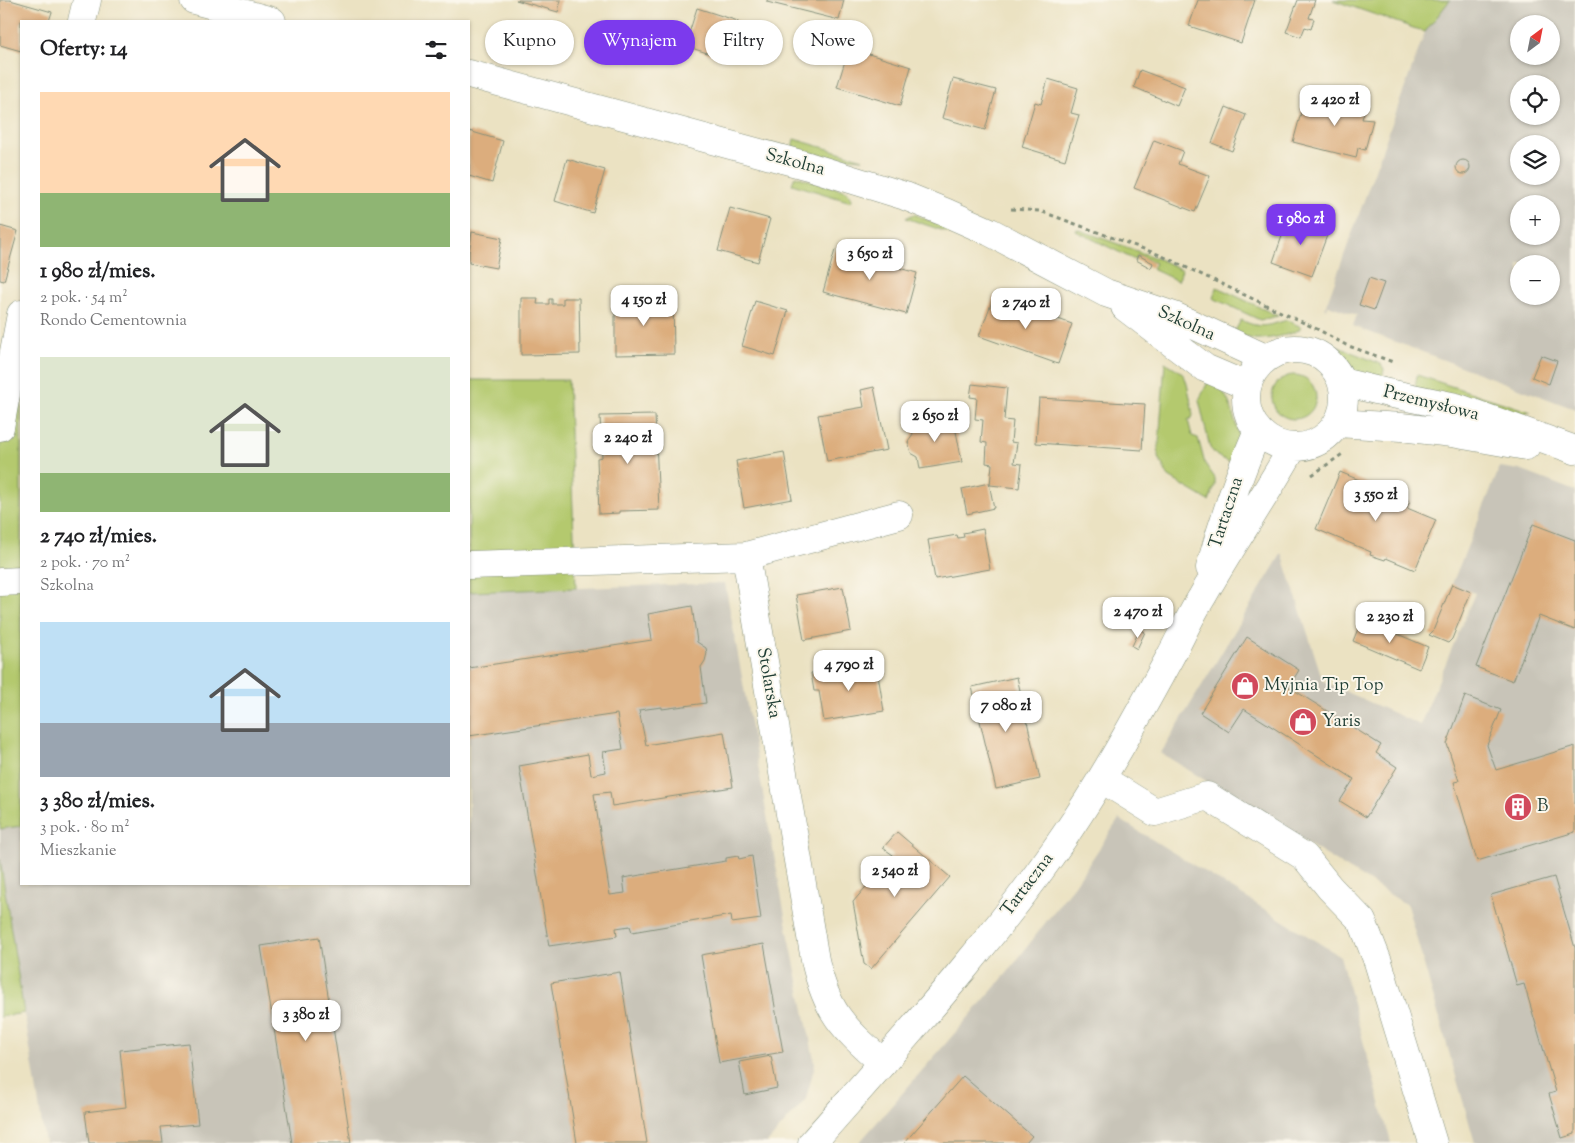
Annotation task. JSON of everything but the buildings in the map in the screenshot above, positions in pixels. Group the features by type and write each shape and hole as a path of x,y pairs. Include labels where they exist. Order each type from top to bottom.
{"street":[{"path":"82,20 87,0"},
{"path":"194,0 268,20"},
{"name":"Szkolna","path":"470,74 808,166 904,196 990,232 1106,293 1174,316 1265,358"},
{"name":"Szkolna","path":"1106,293 1205,368 1247,386"},
{"path":"0,426 20,319"},
{"path":"1304,349 1320,355 1333,367 1342,382 1344,403 1337,423 1325,436 1310,445 1292,447 1274,442 1258,430 1247,409 1247,386 1254,370 1265,358 1284,350 1304,349"},
{"name":"Przemysłowa","path":"1342,382 1456,407 1575,450"},
{"name":"Przemysłowa","path":"1337,423 1401,427 1452,433 1575,454"},
{"name":"Tartaczna","path":"1201,597 1222,525 1258,430"},
{"name":"Tartaczna","path":"812,1143 954,981 1022,896 1066,834 1102,779 1201,597 1268,490 1292,447"},
{"path":"470,565 746,556 899,515"},
{"name":"Stolarska","path":"746,556 820,985 832,1010 850,1034 883,1063"},
{"path":"0,582 20,581"},
{"path":"1102,779 1155,812 1207,796 1305,857 1330,888 1362,922 1378,962 1433,1143"}],"path":[{"path":"1008,209 1040,211 1160,254 1319,330 1346,345 1395,363"}],"shaded area":[{"path":"1450,0 1575,0 1575,409 1353,326 1357,315 1328,305 1327,309 1325,308 1425,32"},
{"path":"1500,467 1520,470 1575,491 1575,1143 1475,1143 1407,905 1161,753 1282,553 1323,681 1420,725 1475,593 1452,584"},
{"path":"725,583 787,927 815,1064 806,1099 767,1143 45,1143 0,859 0,829 20,826 20,885 470,885 470,592"},
{"path":"1119,819 1340,956 1391,1143 859,1143 1008,972 1080,877"}],"green space":[{"path":"1333,0 1450,0 1425,32"},
{"path":"794,139 863,159 829,157 792,148"},
{"path":"795,176 847,191 852,199 851,202 792,184"},
{"path":"914,214 979,243 906,218"},
{"path":"1077,229 1159,259 1182,270 1178,281 1152,269 1155,263 1138,254 1135,260 1076,231"},
{"path":"1217,287 1278,316 1260,320 1213,298"},
{"path":"1241,320 1253,325 1264,326 1287,320 1301,327 1287,335 1254,339 1234,333"},
{"path":"1318,335 1341,348 1381,364 1384,369 1382,382 1356,372 1337,350 1320,340"},
{"path":"1165,362 1180,372 1187,382 1193,415 1188,420 1192,436 1198,438 1205,464 1215,478 1215,485 1209,501 1169,477 1158,457"},
{"path":"1294,375 1306,379 1312,385 1316,397 1312,409 1306,415 1294,419 1282,415 1276,409 1272,397 1276,385 1282,379"},
{"path":"1417,375 1531,412 1515,413 1415,389"},
{"path":"470,380 568,380 576,588 470,592"},
{"path":"1209,380 1224,393 1235,421 1239,441 1234,464 1217,456 1210,448 1199,400"},
{"path":"0,382 20,382 20,826 0,829"},
{"path":"0,859 24,1013 0,1017"}],"place":[{"name":"Myjnia Tip Top","path":"1245,686"},
{"name":"Yaris","path":"1303,722"},
{"name":"B","path":"1518,807"}]}
